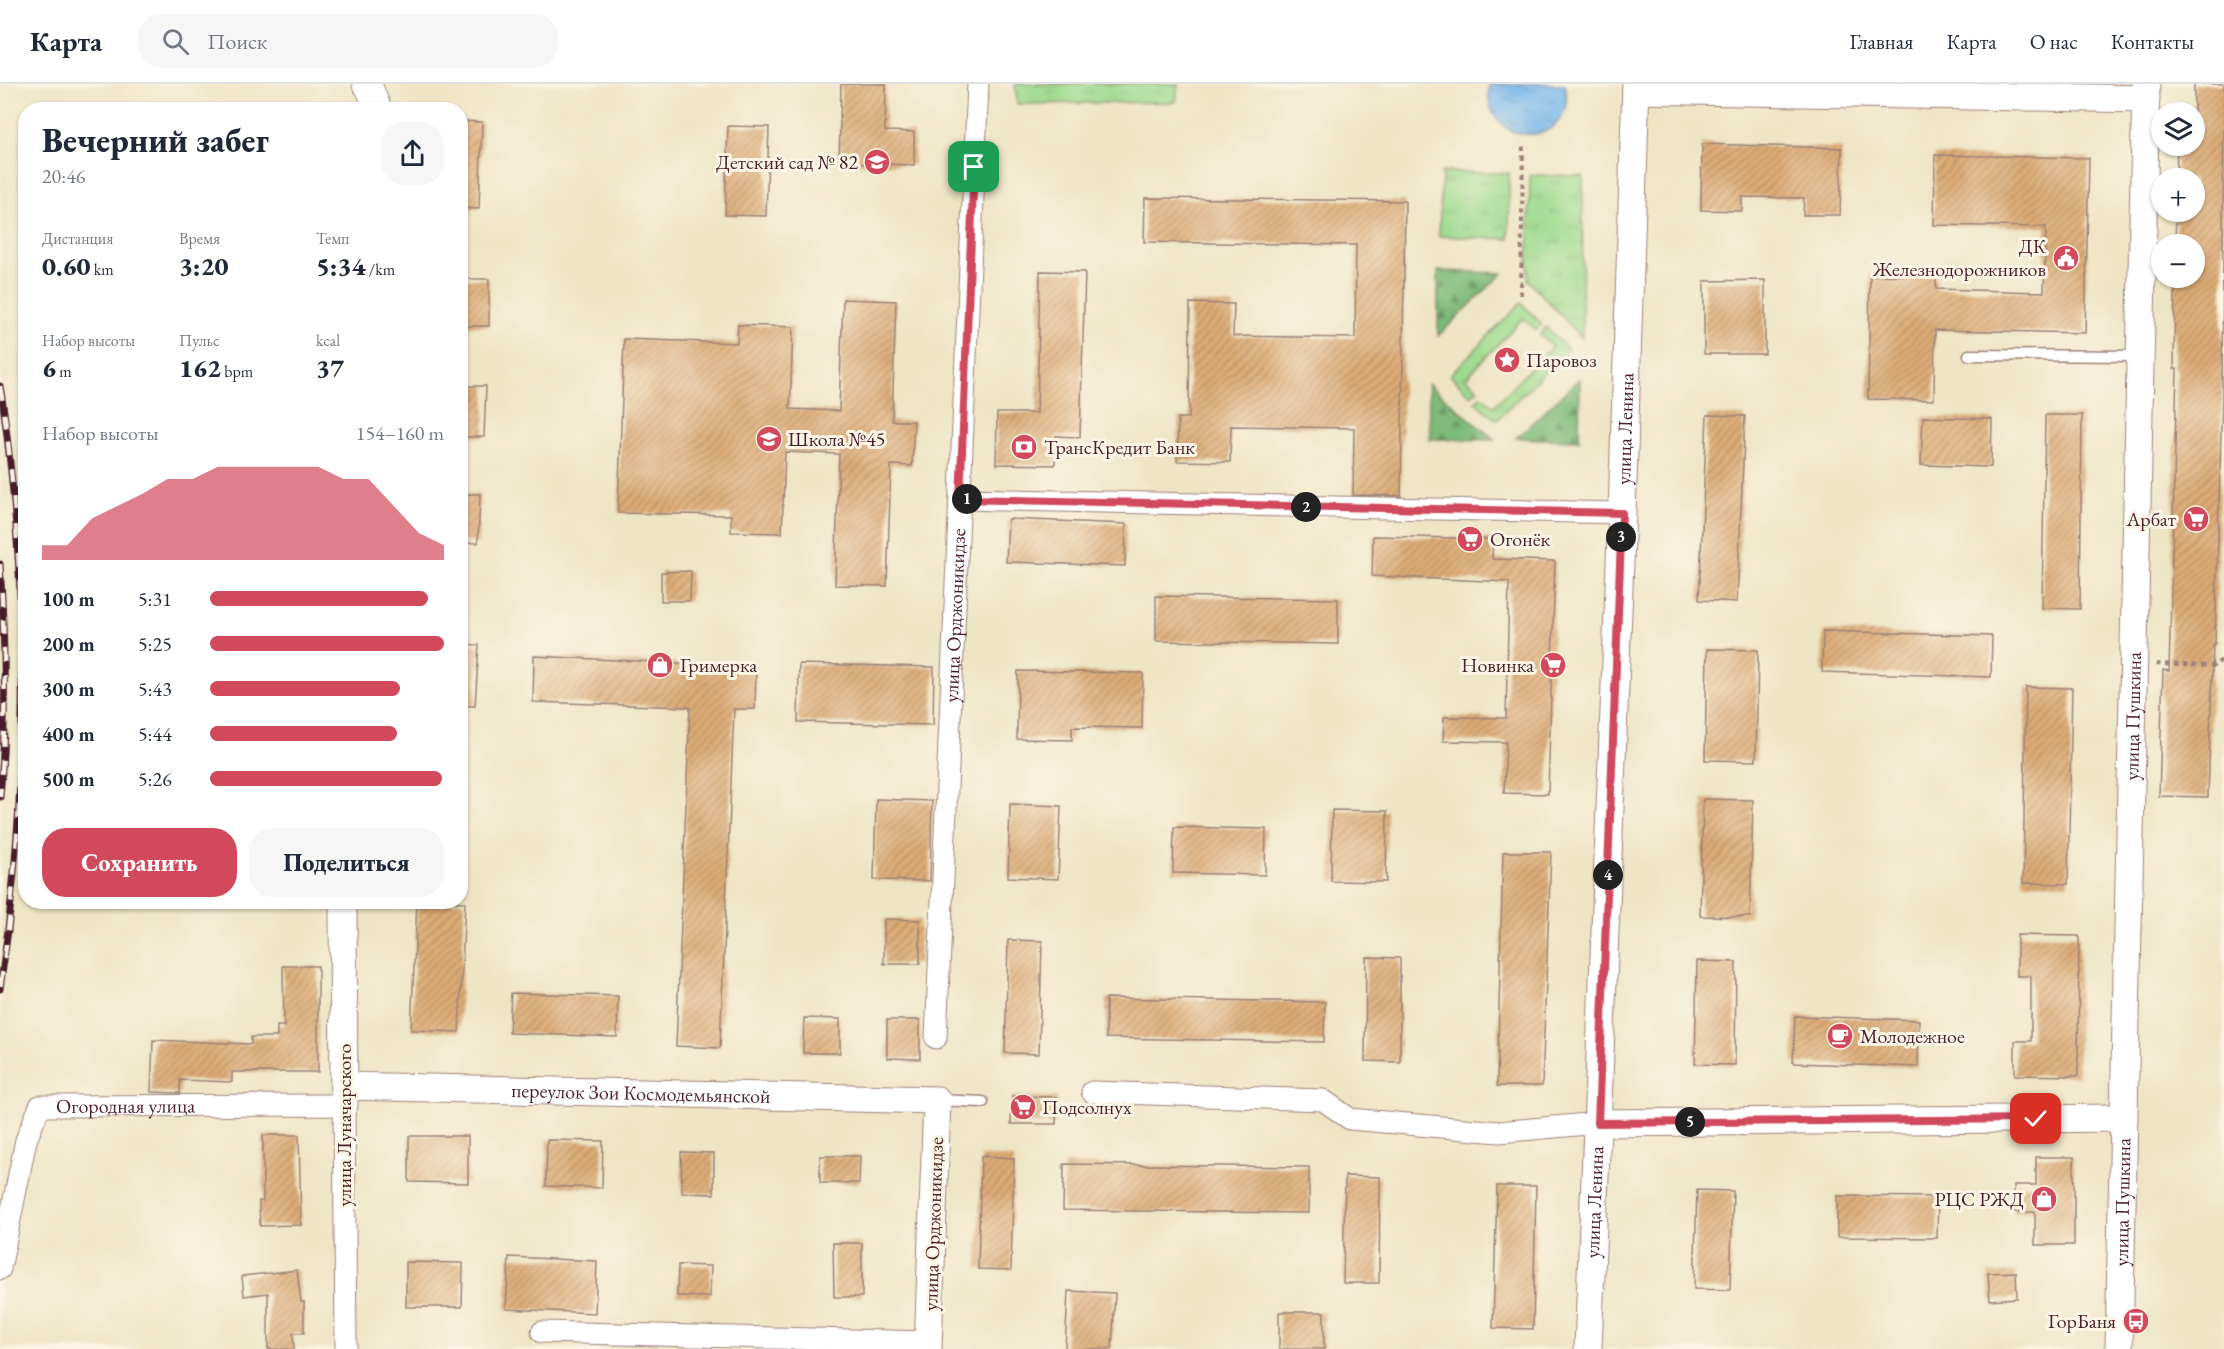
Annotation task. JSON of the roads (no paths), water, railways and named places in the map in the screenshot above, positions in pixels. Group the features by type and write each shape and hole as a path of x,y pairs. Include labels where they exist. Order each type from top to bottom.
{"street":[{"path":"366,84 375,102"},
{"name":"улица Орджоникидзе","path":"936,1038 978,84"},
{"path":"1636,87 2146,91"},
{"name":"улица Ленина","path":"1588,1349 1622,513 1636,87"},
{"name":"улица Пушкина","path":"2119,1349 2146,91"},
{"path":"960,499 1622,513"},
{"name":"улица Луначарского","path":"343,909 346,1349"},
{"path":"1092,1092 1323,1100 1350,1119 1499,1132 1598,1123 2124,1118"},
{"name":"переулок Зои Космодемьянской","path":"344,1096 937,1100"},
{"name":"Огородная улица","path":"0,1269 26,1140 40,1106 344,1096"},
{"name":"улица Орджоникидзе","path":"928,1346 937,1100"},
{"path":"542,1332 928,1346"}],"lane":[{"path":"1968,355 2141,356"},
{"path":"937,1100 983,1102"}],"water":[{"path":"1489,84 1565,84 1566,106 1558,121 1545,131 1529,134 1513,131 1499,122 1490,106"}],"railway":[{"path":"0,386 8,439 18,555"},
{"path":"0,564 4,680 4,739 0,797"},
{"path":"0,989 14,874 18,816"}],"place":[{"name":"Детский сад № 82","path":"877,162"},
{"name":"ДК Железнодорожников","path":"2066,258"},
{"name":"Паровоз","path":"1507,360"},
{"name":"Школа №45","path":"769,439"},
{"name":"ТрансКредит Банк","path":"1024,447"},
{"name":"Арбат","path":"2196,519"},
{"name":"Огонёк","path":"1470,539"},
{"name":"Гримерка","path":"660,665"},
{"name":"Новинка","path":"1553,665"},
{"name":"Молодежное","path":"1840,1036"},
{"name":"Подсолнух","path":"1023,1107"},
{"name":"РЦС РЖД","path":"2044,1199"},
{"name":"ГорБаня","path":"2136,1321"}]}
